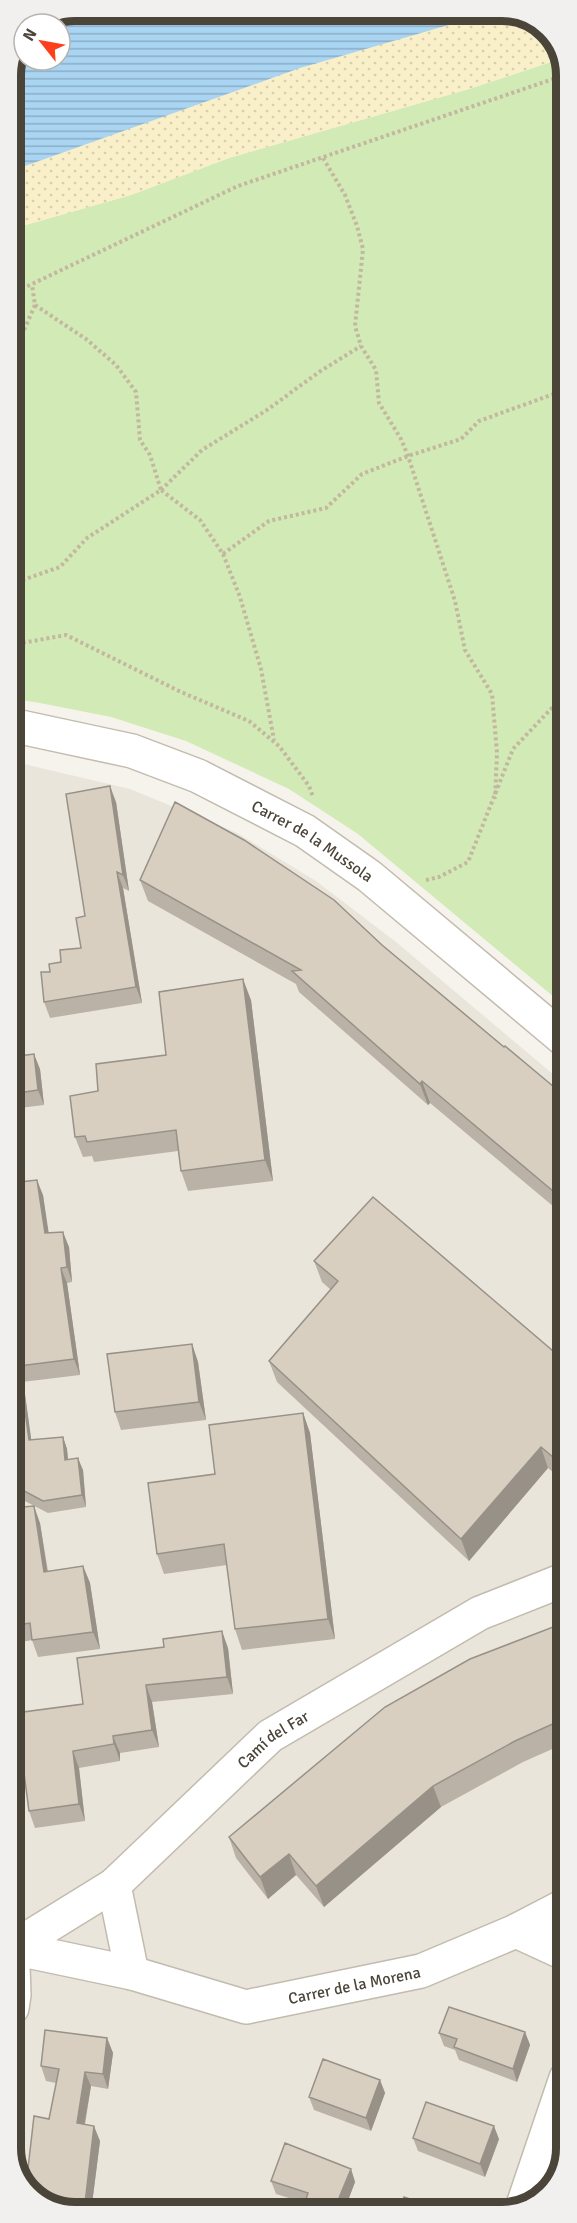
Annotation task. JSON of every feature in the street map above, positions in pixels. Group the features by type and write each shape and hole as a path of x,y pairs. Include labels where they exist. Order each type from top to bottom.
{"street":[{"name":"Carrer de la Mussola","path":"21,727 132,751 198,776 304,831 369,876 556,1033"},
{"name":"Camí del Far","path":"21,1939 114,1885 270,1736 480,1613 556,1583"},
{"path":"114,1885 132,1973"},
{"name":"Carrer de la Morena","path":"21,1946 132,1973 246,2007 421,1971 516,1931 556,1910"},
{"path":"516,1931 556,1949"},
{"path":"526,2196 556,2108"}],"path":[{"path":"21,290 238,186 556,78"},
{"path":"323,158 345,195 363,249 355,326 361,346 376,370 379,403 401,439 408,456 455,602 465,650 492,694 497,753 495,799"},
{"path":"21,334 35,304 32,285"},
{"path":"35,304 86,339 116,365 136,392 140,440 150,455 161,490 200,520 223,554 240,597 261,669 274,741"},
{"path":"21,581 60,567 87,538 161,490 202,450 267,410 319,372 361,346"},
{"path":"223,554 269,520 326,508 362,474 461,439 479,421 556,393"},
{"path":"21,643 66,635 181,692 249,721 274,741 309,786 315,803"},
{"path":"417,882 438,877 468,862 513,749 556,704"}],"shaded area":[{"path":"21,763 130,789 237,833 316,881 396,942 556,1077 555,2159 545,2181 538,2189 520,2199 502,2202 71,2202 61,2200 48,2195 32,2181 24,2166 21,2148"}],"green space":[{"path":"554,61 556,74 556,999 358,834 289,789 186,741 111,717 21,700 21,227 131,195 229,158 469,89"}],"sand":[{"path":"462,21 506,21 523,25 538,34 545,42 554,61 469,89 229,158 131,195 21,227 21,167 300,67"}],"water":[{"path":"72,21 462,21 300,68 21,167 21,72 72,72"}],"building":[{"path":"110,786 123,875 117,872 136,987 44,1002 41,972 50,972 49,964 61,962 60,950 81,948 76,918 85,916 66,794"},
{"path":"175,802 244,840 334,900 382,945 556,1089 556,1194 422,1081 420,1084 292,971 301,970 140,880"},
{"path":"243,979 265,1160 181,1171 176,1130 87,1142 85,1136 75,1137 70,1096 98,1091 96,1064 166,1055 159,992"},
{"path":"34,1054 38,1090 21,1093 21,1056"},
{"path":"37,1180 45,1233 63,1232 67,1267 61,1268 74,1359 21,1366 21,1182"},
{"path":"373,1197 556,1353 556,1460 541,1447 461,1539 269,1361 338,1281 314,1261"},
{"path":"192,1344 199,1402 115,1412 107,1354"},
{"path":"21,1382 29,1440 63,1437 65,1460 78,1458 82,1495 43,1501 21,1489"},
{"path":"303,1413 328,1619 235,1629 224,1544 157,1554 148,1483 215,1474 209,1425"},
{"path":"34,1506 44,1572 83,1566 93,1632 32,1640 30,1623 21,1624 21,1507"},
{"path":"556,1626 556,1723 515,1741 433,1786 316,1886 289,1854 260,1877 229,1837 385,1707 470,1659"},
{"path":"222,1631 227,1677 146,1685 152,1730 113,1736 114,1744 73,1751 79,1804 29,1811 21,1751 21,1712 83,1704 77,1658 164,1647 163,1639"},
{"path":"449,2007 525,2032 513,2069 454,2047 457,2039 439,2033"},
{"path":"45,2030 107,2038 103,2074 85,2072 77,2123 94,2126 85,2202 71,2202 54,2198 39,2189 27,2174 34,2116 49,2119 59,2069 41,2066"},
{"path":"323,2059 380,2080 366,2118 309,2097"},
{"path":"426,2102 494,2126 480,2164 413,2138"},
{"path":"285,2143 351,2169 337,2202 314,2202 306,2199 308,2193 271,2181"},
{"path":"404,2197 419,2202 402,2202"}]}
